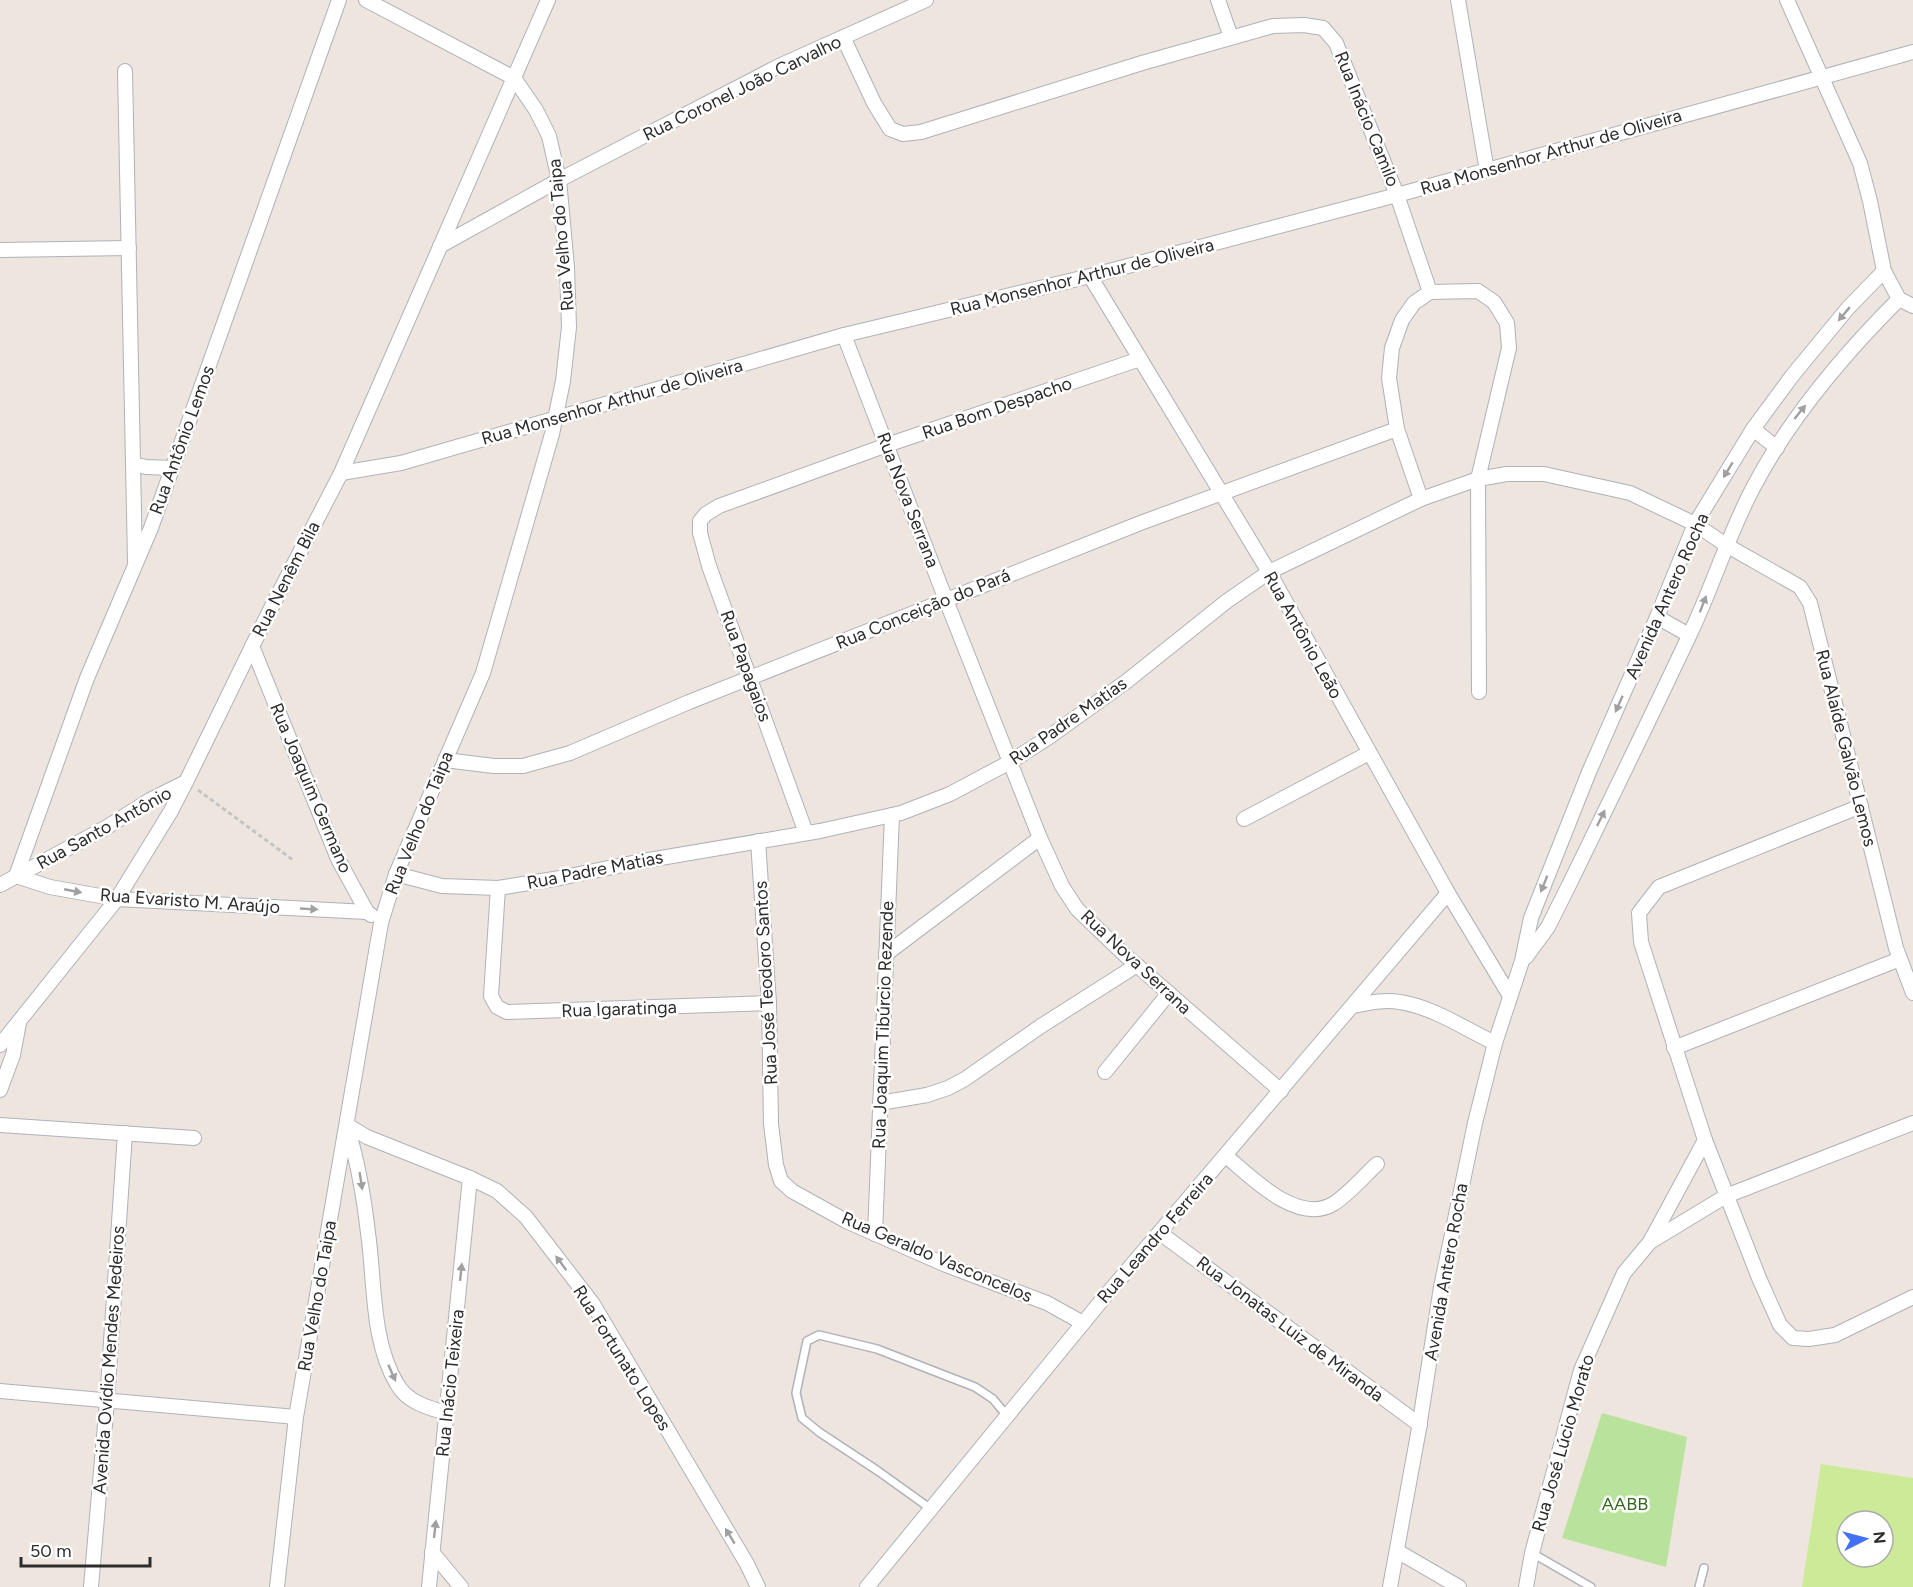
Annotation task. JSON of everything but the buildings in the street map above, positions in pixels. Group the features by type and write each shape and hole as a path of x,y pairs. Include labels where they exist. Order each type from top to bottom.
{"street":[{"name":"Rua Antônio Lemos","path":"16,876 87,678 151,528 339,0"},
{"path":"366,0 514,78"},
{"name":"Rua Nenêm Bila","path":"0,1045 117,899 171,811 341,472 548,0"},
{"name":"Rua Coronel João Carvalho","path":"440,246 559,180 779,66 926,0"},
{"path":"843,37 874,104 890,129 903,134 921,132 1231,37 1218,0"},
{"path":"1458,0 1487,171"},
{"path":"1787,0 1860,163 1884,271 1899,299 1913,306"},
{"name":"Rua Inácio Camilo","path":"1231,37 1273,26 1304,25 1323,28 1336,43 1397,195 1430,292"},
{"name":"Rua Monsenhor Arthur de Oliveira","path":"341,472 401,463 844,335 1090,276 1397,195 1913,52"},
{"path":"125,71 135,566"},
{"name":"Rua Velho do Taipa","path":"278,1587 296,1417 381,923 396,874 483,673 519,552 563,381 569,327 567,267 559,180 549,136 536,110 514,78"},
{"path":"0,250 129,248"},
{"name":"Avenida Antero Rocha","path":"1390,1587 1420,1425 1441,1287 1475,1123 1495,1043 1522,961 1531,918 1589,772 1658,618 1695,524 1753,429 1792,376 1848,308 1884,271"},
{"name":"Rua Antônio Leão","path":"1090,276 1269,572 1368,753 1510,996"},
{"path":"1421,499 1397,429 1389,378 1392,348 1402,320 1414,303 1430,292 1478,291 1494,302 1507,323 1509,348 1478,479 1479,692"},
{"name":"Avenida Antero Rocha","path":"1522,961 1548,927 1689,635 1753,487 1793,421 1857,341 1899,299"},
{"name":"Rua Nova Serrana","path":"844,335 1010,762 1062,886 1077,909 1137,965 1281,1091"},
{"name":"Rua Bom Despacho","path":"719,506 887,445 1140,360"},
{"name":"Rua Conceição do Pará","path":"445,760 494,766 523,766 570,753 750,678 1132,526 1397,429"},
{"path":"1753,429 1777,448"},
{"path":"133,464 172,468"},
{"name":"Rua Padre Matias","path":"396,874 442,886 498,888 892,816 951,794 1010,762 1049,737 1127,681 1227,601 1269,572 1421,499 1478,479 1507,474 1544,474 1630,493 1695,524"},
{"name":"Rua Papagaios","path":"719,506 700,520 700,533 709,566 807,833"},
{"name":"Rua Alaíde Galvão Lemos","path":"1695,524 1726,545 1800,586 1810,603 1900,959 1913,993"},
{"path":"1658,618 1689,635"},
{"name":"Rua Joaquim Germano","path":"252,646 338,859 367,912 381,923"},
{"path":"1244,819 1368,753"},
{"name":"Rua Santo Antônio","path":"0,885 186,782"},
{"path":"1861,806 1659,887 1639,913 1641,942 1705,1140 1726,1197 1780,1325 1793,1338 1809,1340 1835,1335 1913,1297"},
{"name":"Rua Joaquim Tibúrcio Rezende","path":"875,1234 892,816"},
{"path":"886,954 1041,838"},
{"name":"Rua José Teodoro Santos","path":"758,841 769,1003 771,1125"},
{"name":"Rua Evaristo M. Araújo","path":"16,876 50,886 117,899 367,912"},
{"name":"Rua Igaratinga","path":"498,888 490,981 491,996 497,1006 507,1012 769,1003"},
{"name":"Rua Leandro Ferreira","path":"867,1587 1083,1323 1448,893"},
{"path":"1674,1048 1900,959"},
{"path":"880,1103 927,1095 965,1079 1041,1026 1137,965"},
{"path":"1105,1072 1169,993"},
{"path":"1353,1006 1379,1001 1399,1002 1427,1010 1495,1043"},
{"path":"0,1090 14,1055 19,1022"},
{"name":"Rua José Lúcio Morato","path":"1650,1242 1726,1197 1913,1123"},
{"path":"0,1125 194,1138"},
{"path":"347,1125 358,1162 369,1233 375,1309 386,1359 398,1386 422,1407 447,1413"},
{"name":"Rua Fortunato Lopes","path":"347,1125 367,1137 497,1191 526,1217 593,1304 736,1545 758,1587"},
{"name":"Rua Geraldo Vasconcelos","path":"771,1125 776,1165 781,1181 792,1191 875,1234 946,1265 1047,1303 1083,1323"},
{"name":"Avenida Ovídio Mendes Medeiros","path":"91,1587 107,1401 125,1133"},
{"name":"Rua José Lúcio Morato","path":"1526,1587 1532,1553 1581,1370 1606,1309 1624,1273 1650,1242 1705,1140"},
{"path":"1226,1156 1273,1196 1314,1210 1332,1204 1377,1164"},
{"name":"Rua Inácio Teixeira","path":"429,1587 470,1178"},
{"name":"Rua Jonatas Luiz de Miranda","path":"1160,1233 1420,1425"},
{"path":"0,1391 296,1417"},
{"path":"1396,1551 1459,1587"},
{"path":"432,1552 461,1587"}],"lane":[{"path":"931,1509 802,1418 796,1393 807,1341 819,1335 877,1349 975,1387 993,1399 1008,1417"},
{"path":"1532,1553 1591,1587"},
{"path":"1699,1587 1704,1568"}],"path":[{"name":"Rua Santo Antônio","path":"186,782 293,860"}],"green space":[{"name":"AABB","path":"1602,1413 1687,1437 1666,1567 1562,1538"},
{"path":"1821,1464 1913,1478 1913,1587 1802,1587"}]}
